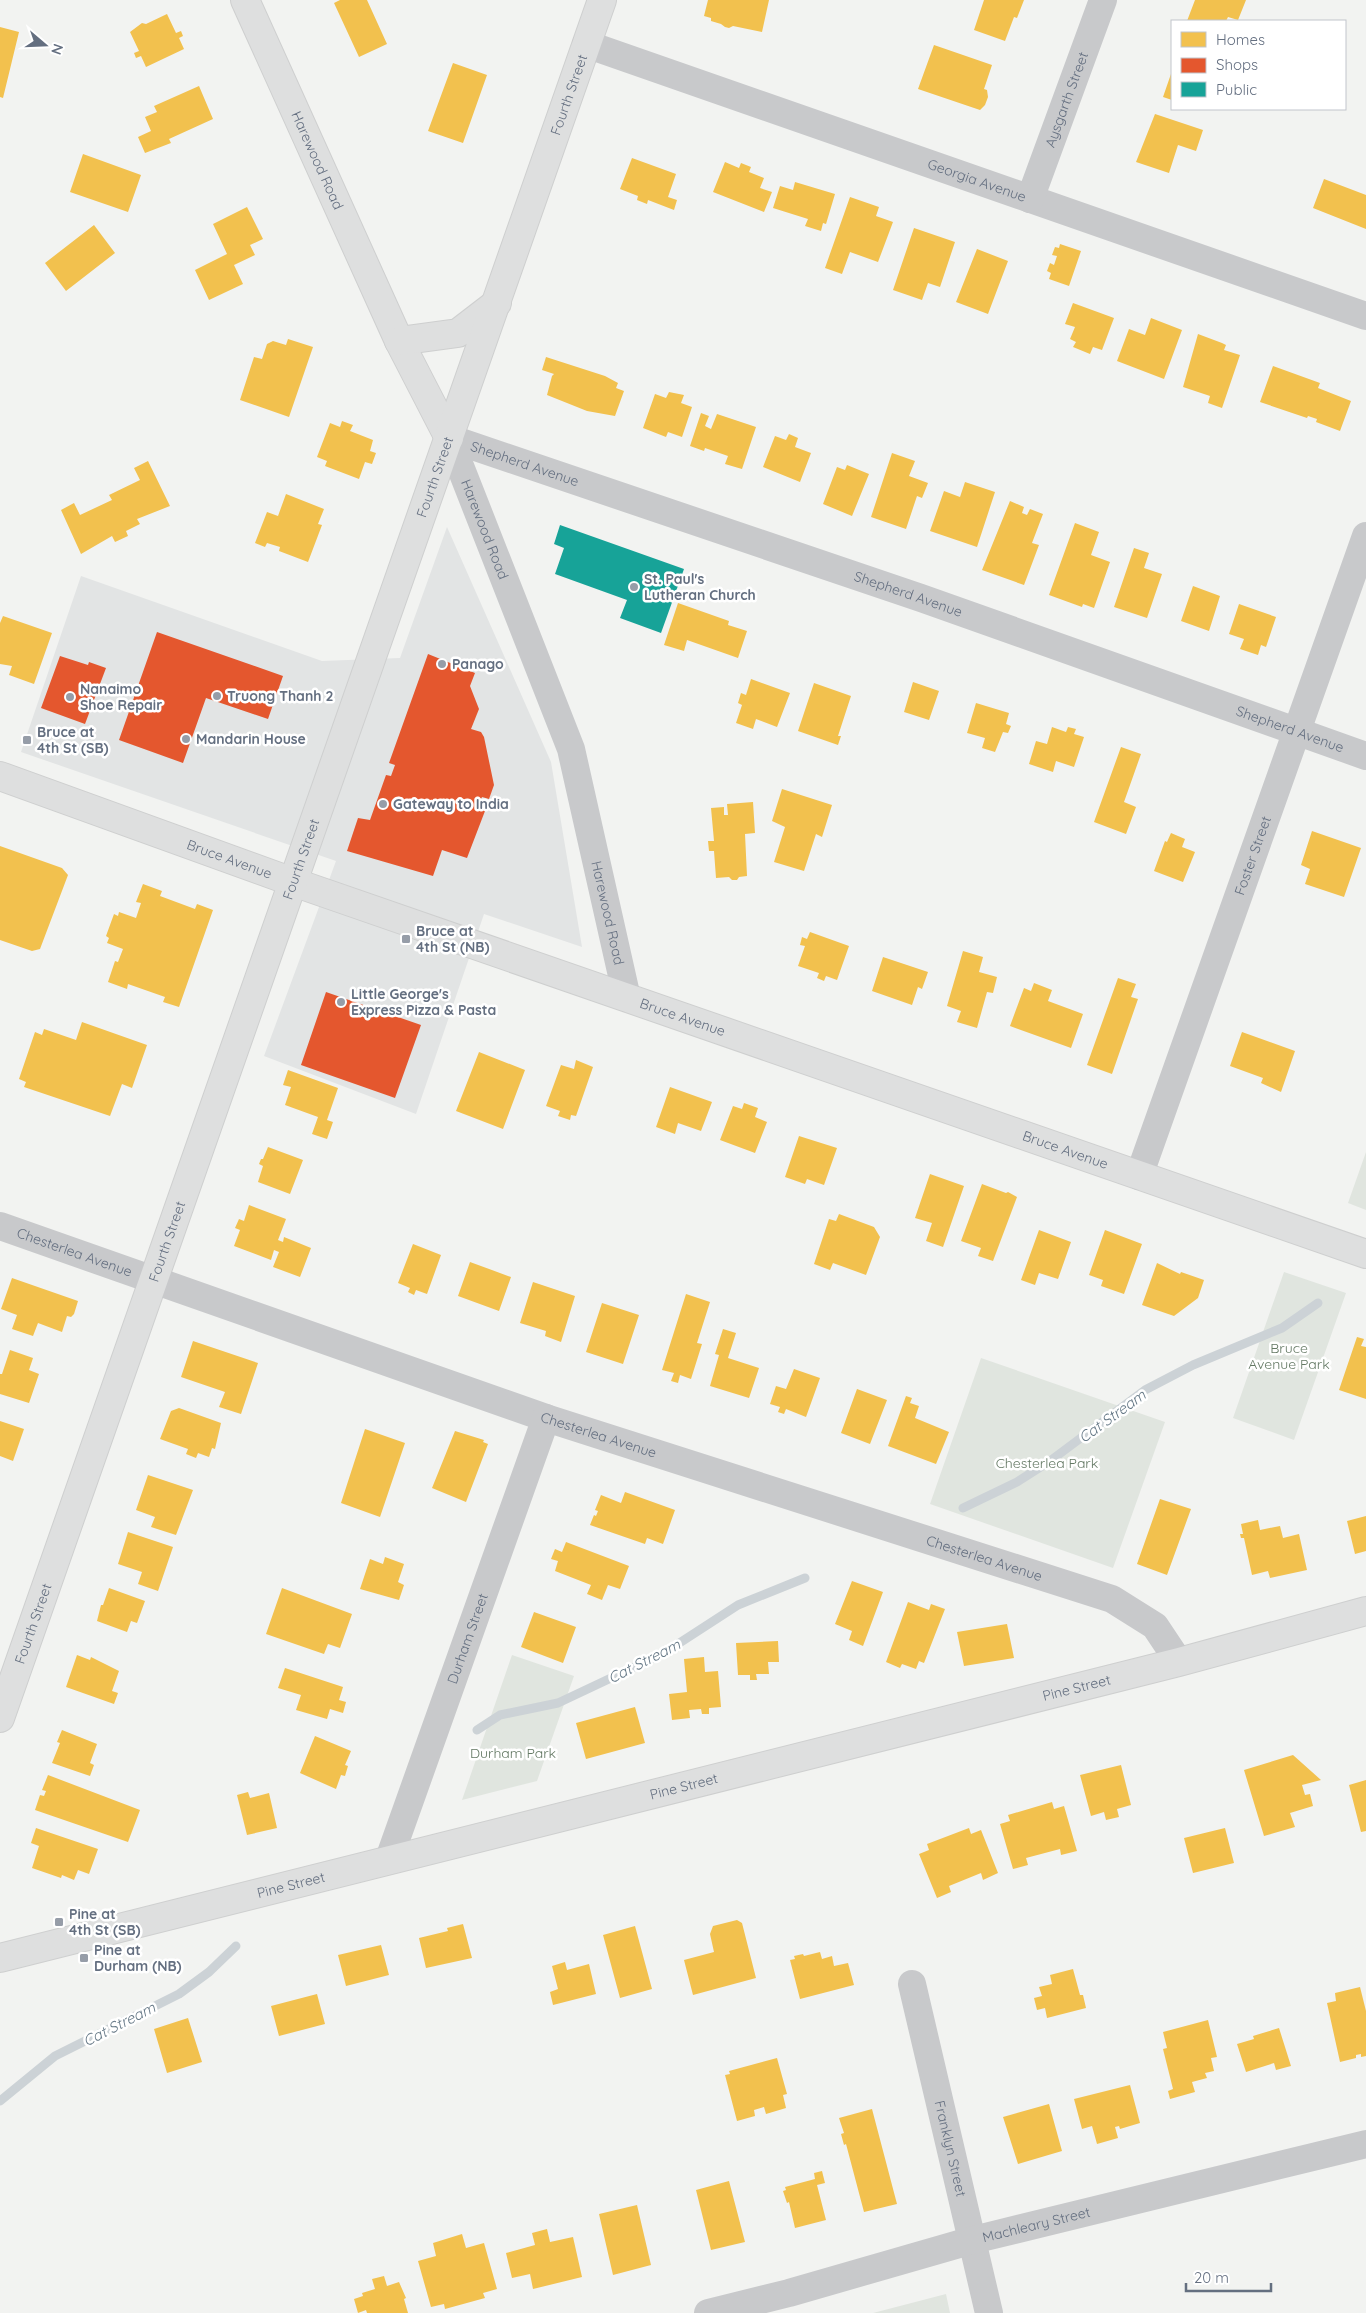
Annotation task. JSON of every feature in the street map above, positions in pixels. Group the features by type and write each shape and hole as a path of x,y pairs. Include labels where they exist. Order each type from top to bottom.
{"street":[{"name":"Harewood Road","path":"245,0 400,341 449,438 571,749 627,998"},
{"name":"Fourth Street","path":"0,1718 602,0"},
{"name":"Aysgarth Street","path":"1030,199 1103,0"},
{"name":"Georgia Avenue","path":"586,44 1366,316"},
{"path":"400,341 458,333 497,303"},
{"name":"Shepherd Avenue","path":"449,438 921,598 1366,756"},
{"name":"Foster Street","path":"1139,1176 1366,536"},
{"name":"Bruce Avenue","path":"0,776 293,882 1366,1254"},
{"name":"Chesterlea Avenue","path":"0,1226 546,1418 1112,1599 1155,1626 1179,1662"},
{"name":"Durham Street","path":"389,1859 546,1418"},
{"name":"Pine Street","path":"0,1958 1179,1662 1366,1611"},
{"name":"Franklyn Street","path":"912,1984 989,2313"},
{"name":"Machleary Street","path":"708,2313 789,2293 972,2240 1366,2144"}],"shaded area":[{"path":"447,527 551,762 582,947 484,914 416,1114 264,1056 336,861 21,752 81,576 322,661 400,658"}],"green space":[{"path":"1366,1152 1366,1210 1348,1203"},
{"name":"Bruce Avenue Park","path":"1284,1272 1346,1293 1294,1440 1233,1418"},
{"name":"Chesterlea Park","path":"981,1358 1165,1422 1113,1568 930,1504"},
{"name":"Durham Park","path":"512,1655 574,1676 537,1781 462,1800"},
{"path":"946,2294 950,2313 873,2313"}],"building: Homes":[{"path":"340,0 367,0 387,44 359,57 334,3"},
{"path":"708,0 769,0 762,32 733,26 729,28 711,21 711,18 704,16"},
{"path":"984,0 1024,0 1017,18 1014,17 1005,41 974,30"},
{"path":"1195,0 1246,0 1238,20 1228,17 1226,20 1187,20"},
{"path":"167,14 176,33 181,31 183,36 179,38 184,49 146,67 141,56 136,58 134,53 139,51 130,32 142,23 146,24"},
{"path":"0,27 19,32 3,98 0,97"},
{"path":"934,45 992,65 984,89 987,90 988,97 985,105 980,110 918,89"},
{"path":"453,63 487,75 463,143 428,131"},
{"path":"1171,74 1171,100 1163,97"},
{"path":"199,86 213,119 169,139 171,143 145,153 138,137 151,131 145,117 157,112 154,106"},
{"path":"1155,114 1203,130 1196,151 1178,145 1169,173 1136,162"},
{"path":"83,154 141,175 128,212 70,192"},
{"path":"632,158 676,174 668,197 677,200 674,210 648,200 647,204 637,200 638,196 620,189"},
{"path":"725,162 739,168 741,163 751,167 749,172 764,178 760,188 772,192 764,212 713,192"},
{"path":"1324,179 1366,195 1366,229 1313,208"},
{"path":"795,182 835,194 826,224 823,223 821,231 805,226 808,219 773,208 780,186 793,190"},
{"path":"850,197 879,207 876,216 893,222 878,262 850,252 842,274 825,268"},
{"path":"247,207 263,239 250,245 255,255 234,265 243,284 209,300 195,270 227,254 213,224"},
{"path":"94,225 115,253 66,291 45,263"},
{"path":"914,228 955,242 940,287 928,283 922,300 893,290"},
{"path":"1060,244 1081,251 1069,286 1049,279 1051,273 1047,271 1050,263 1054,265 1057,256 1052,255 1055,247 1059,248"},
{"path":"977,249 1008,261 988,314 956,302"},
{"path":"1073,303 1114,318 1102,350 1093,347 1090,354 1073,347 1076,342 1070,339 1075,327 1065,324"},
{"path":"1151,318 1182,330 1164,379 1117,361 1129,329 1145,335"},
{"path":"1198,334 1226,345 1224,350 1240,355 1222,408 1208,403 1210,396 1183,387"},
{"path":"288,339 313,347 289,417 240,400 254,357 262,359 267,344 273,341 286,345"},
{"path":"546,357 605,376 618,383 616,388 624,391 615,416 587,411 547,395 554,374 542,370"},
{"path":"1273,366 1320,383 1318,388 1351,401 1340,431 1316,422 1317,419 1308,416 1307,418 1260,402"},
{"path":"669,392 684,395 681,403 692,407 682,437 668,432 666,437 643,428 655,394 666,398"},
{"path":"701,413 709,416 705,426 711,429 717,414 756,427 742,469 725,464 728,456 705,448 704,451 690,446"},
{"path":"342,421 353,425 350,431 373,440 370,451 376,453 372,464 365,462 359,479 325,466 327,461 317,457 330,423 340,427"},
{"path":"789,434 798,438 795,447 811,453 800,482 763,467 775,436 786,440"},
{"path":"892,453 915,461 909,476 928,483 922,498 917,496 906,529 871,517"},
{"path":"148,461 170,506 137,519 140,524 126,531 128,536 115,542 112,536 81,554 61,510 74,503 80,515 112,500 109,495 140,480 134,468"},
{"path":"847,465 869,474 852,516 823,504 837,467 845,470"},
{"path":"965,482 995,492 977,547 930,531 944,491 960,497"},
{"path":"286,494 324,509 318,524 322,525 308,562 279,551 280,547 267,543 265,547 255,543 267,512 278,516"},
{"path":"1010,501 1024,507 1022,513 1027,515 1030,509 1043,514 1032,543 1039,545 1024,585 982,570"},
{"path":"1075,523 1099,532 1091,555 1110,562 1094,608 1083,604 1082,607 1049,595"},
{"path":"1134,548 1149,553 1144,568 1162,574 1147,618 1114,607"},
{"path":"1193,586 1220,596 1209,631 1181,621"},
{"path":"678,603 729,621 728,625 747,631 738,658 687,640 684,651 664,645"},
{"path":"1239,604 1276,617 1266,647 1261,645 1258,655 1240,649 1244,639 1229,634"},
{"path":"3,616 52,633 34,684 9,675 12,666 0,664 0,623"},
{"path":"751,679 790,693 777,727 756,719 753,729 736,723 742,705 738,703 741,693 746,695"},
{"path":"913,682 939,691 929,720 904,712"},
{"path":"814,683 851,696 838,736 841,736 838,745 798,731"},
{"path":"976,703 1009,713 1006,724 1011,726 1008,733 1003,732 995,752 982,748 985,738 967,733"},
{"path":"1052,727 1066,732 1068,727 1076,729 1074,734 1084,737 1074,767 1056,761 1053,772 1029,764 1036,741 1047,744"},
{"path":"1121,747 1141,754 1124,802 1136,807 1126,834 1094,822"},
{"path":"782,789 832,805 822,837 816,834 804,871 774,862 785,827 772,821"},
{"path":"753,802 755,833 745,834 747,876 739,877 737,880 732,880 729,877 716,878 714,851 709,851 708,841 714,841 711,808 724,807 724,815 728,815 727,804"},
{"path":"1312,831 1361,848 1344,897 1305,884 1310,869 1301,865"},
{"path":"1171,833 1185,839 1182,847 1195,852 1183,882 1154,871 1165,841 1167,842"},
{"path":"0,846 62,868 68,875 40,949 32,951 0,940"},
{"path":"143,884 162,891 160,896 195,909 197,904 213,910 179,1007 163,1002 165,997 128,984 127,989 108,982 115,961 118,962 123,949 107,943 109,938 106,936 114,914 118,916 119,912 136,918 141,903 136,902"},
{"path":"810,932 849,946 837,980 826,976 824,981 817,978 819,973 798,966 805,946 800,945 802,937 807,939"},
{"path":"963,951 983,957 979,972 997,977 993,993 987,992 977,1028 957,1022 961,1011 947,1006"},
{"path":"883,957 928,972 922,989 918,987 912,1005 872,991"},
{"path":"1118,978 1136,984 1131,997 1138,999 1112,1074 1087,1065"},
{"path":"1034,983 1052,990 1048,1001 1083,1014 1071,1048 1010,1026 1024,988 1031,991"},
{"path":"82,1022 147,1045 132,1088 122,1084 110,1116 24,1087 26,1082 19,1079 35,1032 42,1035 44,1029 76,1040"},
{"path":"1242,1032 1295,1051 1281,1092 1261,1083 1263,1078 1230,1066"},
{"path":"479,1052 525,1070 503,1129 456,1111"},
{"path":"576,1060 593,1067 576,1116 571,1115 570,1120 558,1116 560,1111 546,1106 561,1065 574,1069"},
{"path":"288,1070 338,1088 327,1120 333,1122 327,1139 312,1134 318,1117 285,1105 291,1087 283,1085"},
{"path":"670,1087 712,1102 701,1131 678,1123 675,1134 656,1127"},
{"path":"744,1103 758,1108 755,1117 767,1122 755,1153 720,1140 733,1106 742,1109"},
{"path":"799,1136 837,1148 824,1185 807,1179 805,1184 785,1177"},
{"path":"268,1147 303,1160 290,1194 258,1182 263,1166 259,1164"},
{"path":"930,1174 964,1186 943,1247 926,1241 932,1223 915,1218"},
{"path":"982,1184 1006,1193 1008,1192 1017,1197 993,1261 978,1256 981,1248 961,1241"},
{"path":"249,1205 286,1219 278,1240 283,1242 284,1237 311,1248 300,1277 273,1267 279,1252 274,1250 271,1260 234,1246 240,1230 235,1228 239,1219 244,1221"},
{"path":"839,1214 874,1227 880,1237 866,1275 833,1263 830,1270 814,1264 829,1219 836,1221"},
{"path":"1039,1230 1071,1242 1058,1279 1039,1273 1035,1285 1021,1280"},
{"path":"1105,1230 1142,1244 1124,1294 1101,1286 1103,1280 1089,1275"},
{"path":"413,1244 441,1255 427,1294 416,1290 414,1295 408,1292 410,1288 398,1283"},
{"path":"470,1262 511,1277 499,1311 458,1296"},
{"path":"1157,1263 1180,1274 1181,1272 1204,1280 1198,1298 1174,1316 1142,1305"},
{"path":"12,1278 78,1301 74,1314 71,1317 67,1316 62,1332 38,1323 33,1336 12,1329 17,1315 1,1309"},
{"path":"533,1282 575,1296 561,1342 545,1336 546,1331 520,1323"},
{"path":"686,1294 710,1302 697,1343 702,1344 691,1379 680,1375 678,1383 671,1381 674,1373 662,1370"},
{"path":"602,1303 639,1315 623,1364 586,1352"},
{"path":"723,1329 736,1333 728,1358 759,1368 749,1398 710,1386 719,1355 715,1354"},
{"path":"1357,1337 1364,1339 1361,1346 1366,1347 1366,1399 1339,1390"},
{"path":"193,1341 258,1363 241,1414 219,1407 225,1392 181,1377"},
{"path":"10,1350 33,1358 29,1370 39,1374 29,1403 0,1394 0,1374 2,1374"},
{"path":"794,1369 820,1378 806,1417 786,1409 784,1414 778,1412 780,1407 770,1404 776,1386 786,1389"},
{"path":"857,1389 887,1400 870,1444 841,1433"},
{"path":"906,1396 912,1398 910,1403 919,1406 915,1418 949,1432 936,1464 888,1446"},
{"path":"179,1408 221,1423 215,1449 212,1448 209,1457 198,1453 196,1458 186,1454 188,1449 160,1439 171,1411"},
{"path":"0,1421 24,1429 13,1461 0,1456"},
{"path":"365,1429 405,1443 380,1517 341,1503"},
{"path":"455,1431 484,1440 483,1442 488,1444 466,1502 432,1488"},
{"path":"148,1475 193,1490 176,1535 151,1527 155,1517 136,1510"},
{"path":"625,1492 675,1510 663,1544 647,1538 645,1544 590,1525 598,1511 595,1510 601,1495 621,1503"},
{"path":"1160,1499 1191,1509 1167,1575 1137,1564"},
{"path":"1366,1516 1366,1551 1355,1554 1347,1521"},
{"path":"1258,1520 1260,1530 1280,1526 1283,1538 1299,1534 1307,1570 1270,1578 1268,1571 1252,1575 1244,1538 1241,1538 1240,1534 1243,1534 1241,1524"},
{"path":"128,1532 173,1547 158,1591 138,1584 142,1572 118,1564"},
{"path":"566,1542 629,1566 620,1589 608,1585 602,1600 587,1594 591,1585 555,1571 558,1561 551,1559 555,1549 562,1552"},
{"path":"385,1557 404,1564 398,1582 404,1585 399,1600 360,1589 370,1559 383,1564"},
{"path":"852,1581 883,1592 863,1646 849,1640 852,1631 835,1624"},
{"path":"109,1588 145,1601 137,1623 131,1621 127,1632 97,1621 101,1605 103,1605"},
{"path":"282,1588 352,1614 340,1648 328,1644 324,1654 266,1634"},
{"path":"908,1602 929,1610 931,1604 945,1609 924,1663 919,1661 916,1669 902,1664 900,1668 886,1662"},
{"path":"534,1612 576,1627 563,1663 521,1647"},
{"path":"1007,1624 1014,1658 964,1666 957,1632"},
{"path":"778,1641 779,1662 768,1662 769,1674 756,1674 757,1680 750,1680 750,1675 738,1675 736,1643"},
{"path":"77,1655 90,1660 91,1657 119,1671 112,1691 118,1693 114,1704 66,1687"},
{"path":"704,1657 705,1672 718,1671 721,1707 709,1708 709,1714 702,1714 701,1709 689,1710 690,1718 672,1720 669,1694 687,1692 684,1659"},
{"path":"285,1668 343,1687 339,1700 346,1702 343,1713 330,1709 327,1719 296,1710 301,1695 278,1688"},
{"path":"635,1707 645,1743 586,1759 576,1723"},
{"path":"62,1730 97,1744 90,1763 94,1765 90,1776 52,1763 60,1743 57,1742"},
{"path":"315,1736 351,1751 345,1765 348,1766 345,1776 341,1775 336,1789 300,1773"},
{"path":"1293,1755 1321,1780 1302,1785 1305,1795 1310,1794 1313,1806 1290,1813 1295,1827 1264,1836 1244,1770"},
{"path":"1121,1765 1131,1805 1117,1809 1119,1817 1106,1820 1104,1812 1091,1816 1080,1775"},
{"path":"48,1775 140,1810 128,1842 35,1810 40,1795 44,1796 46,1791 42,1790"},
{"path":"1366,1780 1366,1831 1361,1832 1349,1785"},
{"path":"248,1792 250,1798 269,1793 277,1828 247,1835 237,1795"},
{"path":"1052,1802 1054,1809 1064,1806 1077,1851 1061,1855 1060,1849 1026,1858 1028,1865 1013,1869 1000,1824 1010,1821 1008,1815"},
{"path":"36,1828 98,1849 89,1874 78,1870 74,1880 62,1875 61,1878 32,1868 39,1846 31,1843"},
{"path":"969,1828 971,1834 981,1830 998,1873 983,1880 981,1873 949,1886 951,1892 937,1898 919,1854 929,1850 927,1844"},
{"path":"1225,1828 1234,1863 1193,1873 1184,1838"},
{"path":"737,1920 742,1923 756,1978 693,1995 684,1960 714,1952 710,1934 713,1926"},
{"path":"463,1924 472,1958 426,1968 419,1938 448,1931 447,1928"},
{"path":"635,1926 652,1989 620,1998 603,1935"},
{"path":"381,1945 389,1975 346,1986 338,1955"},
{"path":"820,1952 822,1959 832,1956 834,1966 848,1963 854,1985 800,1999 790,1960 795,1959 794,1956 803,1954 804,1956"},
{"path":"565,1962 567,1970 589,1964 596,1994 553,2005 550,1992 558,1989 552,1966"},
{"path":"1073,1969 1080,1995 1083,1995 1086,2008 1047,2018 1045,2008 1037,2010 1034,1998 1042,1996 1039,1987 1052,1984 1050,1975"},
{"path":"1360,1987 1366,2011 1366,2056 1356,2055 1356,2058 1340,2062 1327,2003 1336,2001 1335,1993"},
{"path":"317,1994 325,2024 279,2036 271,2006"},
{"path":"188,2018 202,2062 167,2073 154,2029"},
{"path":"1208,2020 1217,2057 1211,2058 1214,2071 1205,2073 1207,2078 1192,2082 1195,2092 1170,2099 1168,2091 1173,2089 1163,2049 1167,2048 1163,2032"},
{"path":"1279,2028 1291,2066 1276,2070 1274,2063 1246,2072 1237,2044 1254,2039 1253,2036"},
{"path":"777,2058 787,2094 783,2095 786,2108 766,2114 764,2107 754,2110 755,2116 737,2121 725,2075 730,2074 729,2071"},
{"path":"1130,2085 1140,2123 1120,2129 1119,2126 1115,2127 1118,2138 1097,2144 1092,2126 1082,2129 1074,2099"},
{"path":"1049,2104 1062,2151 1018,2164 1003,2117"},
{"path":"872,2109 897,2204 864,2212 846,2144 844,2145 841,2134 844,2133 839,2118"},
{"path":"822,2171 825,2183 817,2185 826,2220 795,2228 789,2202 787,2203 783,2191 786,2190 785,2187 815,2179 814,2173"},
{"path":"729,2181 745,2242 711,2250 696,2190"},
{"path":"637,2205 651,2265 613,2275 599,2214"},
{"path":"547,2229 550,2242 573,2237 582,2277 533,2289 530,2274 512,2278 506,2253 535,2245 532,2233"},
{"path":"462,2234 466,2248 484,2243 497,2289 483,2293 485,2298 445,2309 444,2304 431,2307 418,2261 436,2256 433,2243"},
{"path":"384,2276 387,2286 399,2282 406,2298 404,2299 408,2313 367,2313 366,2310 358,2313 354,2299 363,2296 362,2293 375,2289 372,2279"}],"building: Shops":[{"path":"157,632 283,676 268,719 206,698 183,763 119,740"},
{"path":"428,654 475,673 470,686 479,709 471,729 481,732 484,737 494,785 489,799 482,797 478,808 485,811 467,858 442,850 433,876 347,851 358,818 370,820 386,775 391,776 395,765 389,763"},
{"name":"Nanaimo Shoe Repair","path":"60,656 88,665 89,662 106,668 85,724 41,708"},
{"path":"326,992 421,1025 395,1098 301,1065"}],"building: Public":[{"name":"St. Paul's Lutheran Church","path":"560,525 684,569 661,633 620,618 627,600 555,574 564,548 554,544"}],"waterway":[{"name":"Cat Stream","path":"963,1508 1017,1482 1050,1461 1145,1390 1193,1365 1282,1328 1318,1303"},
{"name":"Cat Stream","path":"477,1730 500,1715 558,1703 664,1653 738,1605 805,1578"},
{"name":"Cat Stream","path":"0,2101 55,2056 179,1994 209,1972 236,1946"}],"place":[{"name":"St. Paul's Lutheran Church","path":"634,587"},
{"name":"Panago","path":"442,664"},
{"name":"Truong Thanh 2","path":"217,696"},
{"name":"Nanaimo Shoe Repair","path":"70,697"},
{"name":"Mandarin House","path":"186,739"},
{"name":"Bruce at 4th St (SB)","path":"27,740"},
{"name":"Gateway to India","path":"383,804"},
{"name":"Bruce at 4th St (NB)","path":"406,939"},
{"name":"Little George's Express Pizza & Pasta","path":"341,1002"},
{"name":"Pine at 4th St (SB)","path":"59,1922"},
{"name":"Pine at Durham (NB)","path":"84,1958"}]}
